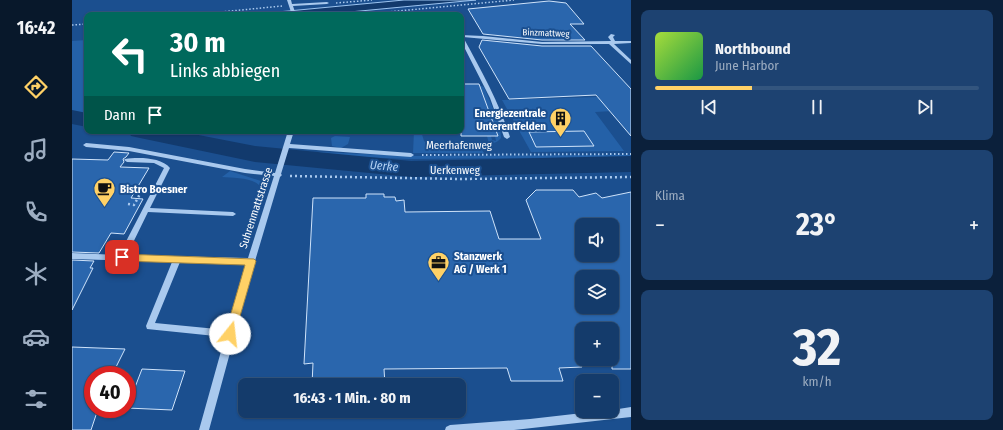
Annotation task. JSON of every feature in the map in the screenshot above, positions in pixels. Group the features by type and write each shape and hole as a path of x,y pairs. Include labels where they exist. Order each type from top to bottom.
{"street":[{"path":"289,0 293,12"},
{"path":"291,6 327,3"},
{"path":"613,35 610,37 612,42 631,63"},
{"name":"Binzmattweg","path":"464,37 483,37 542,43 631,42"},
{"path":"464,43 489,89 501,116 507,137"},
{"name":"Suhrenmattstrasse","path":"204,430 251,261 290,134"},
{"path":"86,145 129,149 245,172 279,173"},
{"name":"Meerhafenweg","path":"287,147 410,155"},
{"path":"122,257 167,168 165,165 152,161 127,160"},
{"path":"146,210 233,214"},
{"path":"72,256 251,261"},
{"path":"177,259 150,326 230,334"},
{"path":"450,430 531,427 631,412"}],"path":[{"path":"327,3 371,0"},
{"path":"388,12 514,0"},
{"path":"224,12 291,6"},
{"path":"72,26 84,24"},
{"name":"Meerhafenweg","path":"410,155 631,154"},
{"name":"Uerkenweg","path":"279,173 398,178 631,177"}],"shaded area":[{"path":"404,0 476,0 350,12 278,12"},
{"path":"84,40 84,113 72,111 72,41"},
{"path":"479,85 484,87 500,125 501,138 496,142 489,144 487,136 491,136 492,140 496,141 495,136 498,136"},
{"path":"631,96 631,110 595,112 624,151 531,152 502,100"},
{"path":"414,134 422,134 424,141 437,148 452,151 482,150 484,153 413,153"},
{"path":"335,136 350,137 348,144 341,148 332,146 331,138"},
{"path":"320,152 408,156 631,155 631,157 409,159 314,155"},
{"path":"230,171 261,181 265,186 251,233 242,243 240,242 246,235 261,187 253,181 222,177"}],"building":[{"path":"549,1 566,3 584,24 570,24 585,40 542,40 483,34 468,9"},
{"path":"482,40 542,46 591,46 631,89 631,136 596,95 509,99 479,47"},
{"path":"464,84 479,84 498,136 461,136 461,134 464,134"},
{"name":"Energiezentrale Unterentfelden","path":"584,131 594,146 536,147 529,132"},
{"path":"114,152 129,153 123,159 124,162 120,167 149,168 131,198 143,199 124,234 111,233 99,253 72,252 72,159 108,160"},
{"path":"536,190 573,190 579,197 596,193 602,198 631,192 631,369 612,369 612,366 619,366 619,322 575,322 575,366 582,367 559,368 563,381 511,381 507,368 384,369 385,378 312,378 313,363 304,364 313,198 366,198 366,194 384,194 384,197 395,197 396,201 404,200 405,212 490,211 499,239 541,239 526,200"},
{"path":"72,260 94,261 90,268 93,268 72,310"},
{"path":"72,347 125,349 116,366 84,366 84,418 95,418 91,430 72,430"},
{"path":"142,369 185,371 172,410 136,408 136,385"}],"waterway":[{"name":"Uerke","path":"72,117 84,119"},
{"name":"Uerke","path":"155,134 255,154 411,169 631,164"}],"place":[{"name":"Energiezentrale Unterentfelden","path":"561,138"},
{"name":"Bistro Boesner","path":"105,208"},
{"name":"Stanzwerk AG / Werk 1","path":"439,282"}],"route":[{"path":"122,257 251,261 230,334"}]}
